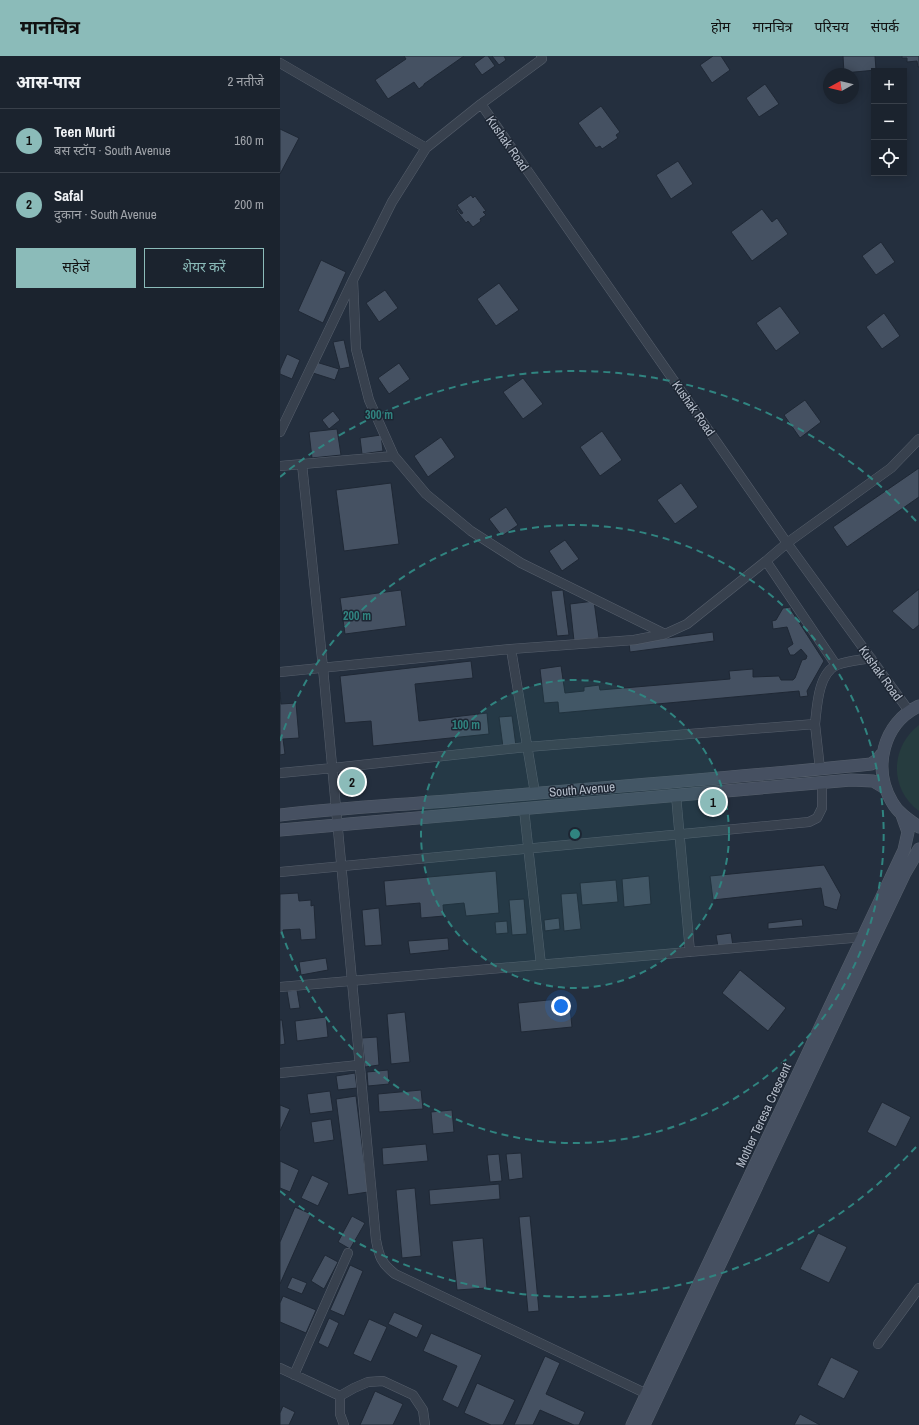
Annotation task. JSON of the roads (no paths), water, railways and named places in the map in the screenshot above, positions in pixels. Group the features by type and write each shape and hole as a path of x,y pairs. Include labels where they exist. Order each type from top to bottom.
{"main road":[{"path":"914,709 896,723 887,738 882,754 882,772 885,788 892,803 902,815 919,827"},
{"name":"South Avenue","path":"280,815 871,764 882,754"},
{"name":"South Avenue","path":"280,830 851,780 873,781 885,788"},
{"name":"Mother Teresa Crescent","path":"632,1425 904,850 908,832 902,815"},
{"name":"Mother Teresa Crescent","path":"644,1425 905,873 919,849"}],"street":[{"path":"280,432 392,202 426,148 481,104 542,59 541,56"},
{"path":"280,63 426,148"},
{"name":"Kushak Road","path":"481,104 788,543 871,658 914,709"},
{"path":"353,280 356,349 368,400 394,456 426,494 471,531 521,562 665,634"},
{"path":"280,672 634,640 665,634 687,624 788,543 891,468 919,439"},
{"path":"280,466 394,456"},
{"path":"302,464 342,866 376,1240 379,1254 385,1266 395,1274 647,1394"},
{"path":"766,561 836,665"},
{"path":"512,650 534,793"},
{"path":"820,769 815,724 818,695 825,676 836,665 871,658"},
{"path":"280,773 528,747 815,724"},
{"path":"280,872 809,822 817,818 822,808 822,783"},
{"path":"676,795 681,835 690,952"},
{"path":"524,809 530,849 541,965"},
{"path":"280,987 863,937"},
{"path":"280,1073 359,1064"},
{"path":"294,1375 348,1253"},
{"path":"878,1344 919,1288"},
{"path":"280,1368 340,1396"},
{"path":"340,1396 368,1382 383,1381 413,1395 423,1410 425,1425"},
{"path":"340,1396 340,1414 344,1425"}],"place":[{"name":"Safal","path":"352,782"},
{"name":"Teen Murti","path":"713,802"}]}
